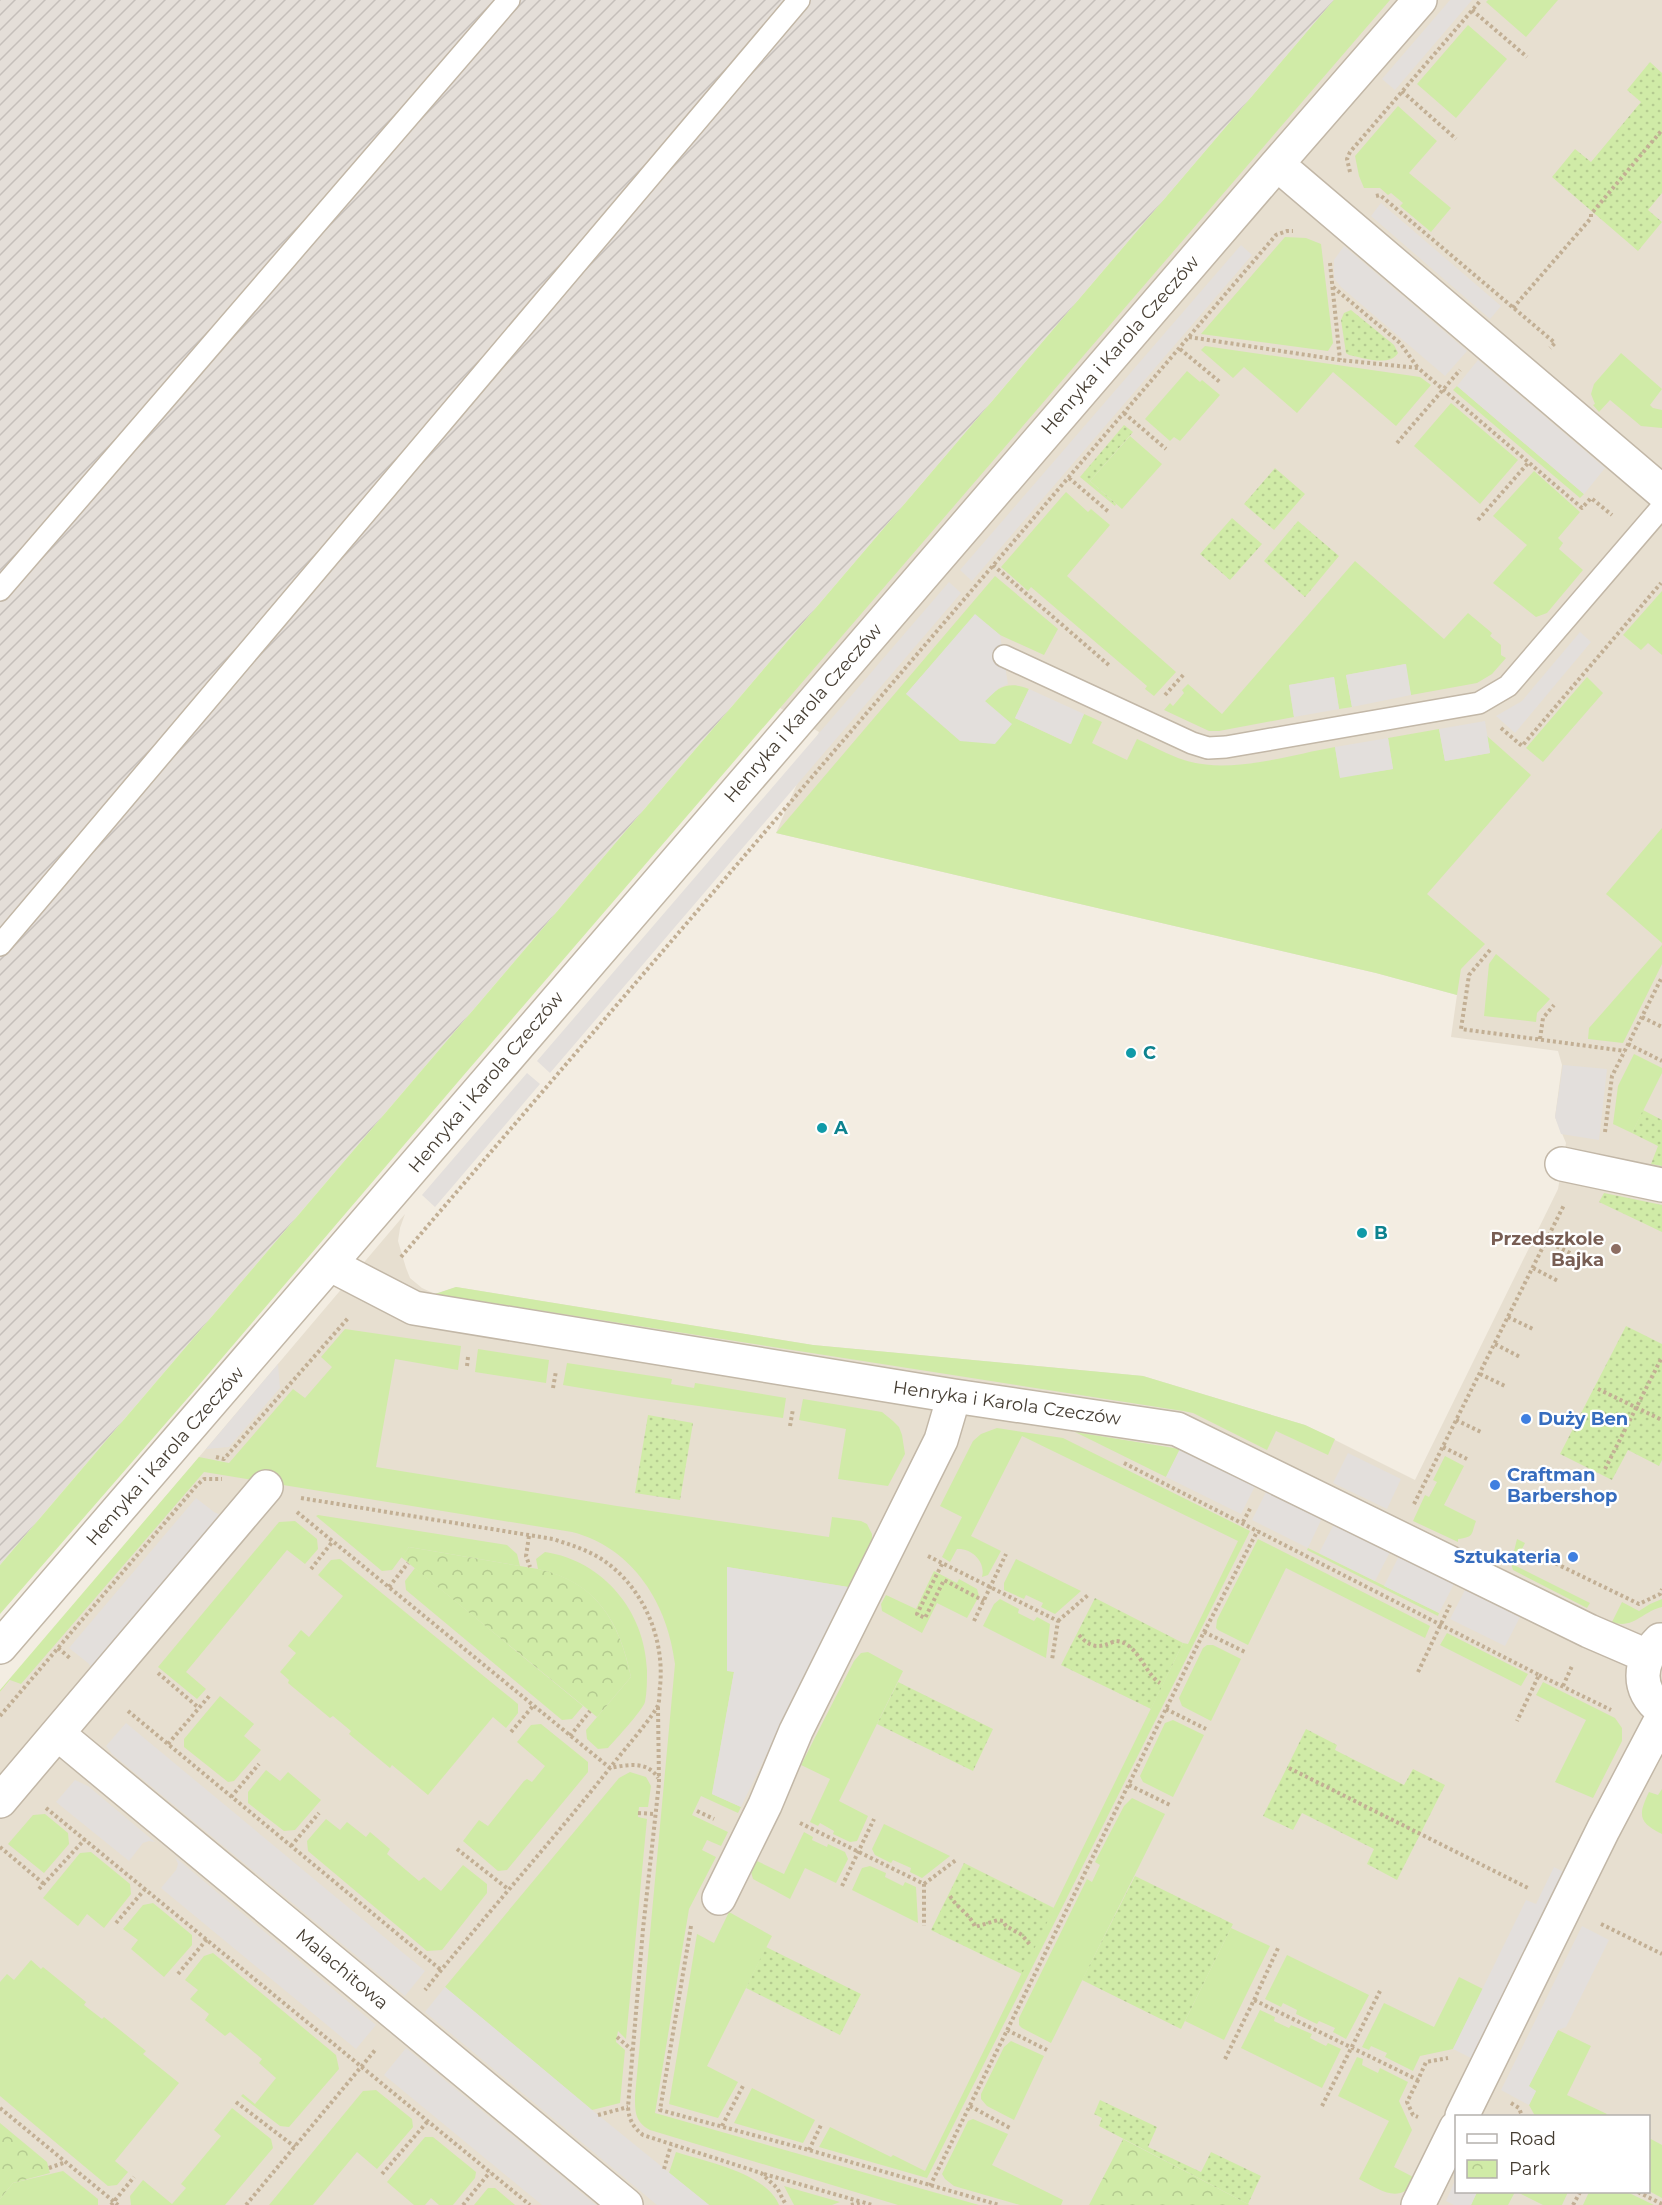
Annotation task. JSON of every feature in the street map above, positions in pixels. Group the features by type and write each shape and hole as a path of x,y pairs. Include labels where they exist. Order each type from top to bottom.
{"street":[{"name":"Henryka i Karola Czeczów","path":"0,1647 1420,0"},
{"path":"1277,164 1662,492"},
{"path":"1582,1168 1662,1185"},
{"name":"Henryka i Karola Czeczów","path":"331,1265 414,1308 954,1396 1177,1429 1589,1631 1655,1648 1643,1671 1645,1686 1651,1699 1662,1710"},
{"path":"719,1898 765,1805 796,1731 941,1440 954,1396"},
{"path":"0,1801 58,1734 280,1492"},
{"path":"1462,2115 1603,1830 1662,1718"},
{"name":"Malachitowa","path":"58,1734 626,2205"},
{"path":"1418,2205 1455,2130"}],"lane":[{"path":"0,590 509,0"},
{"path":"0,945 799,0"},
{"path":"1004,656 1192,743 1209,748 1226,747 1479,703 1508,687 1662,507"}],"path":[{"path":"1352,178 1347,159 1350,152 1481,0"},
{"path":"1472,10 1527,57"},
{"path":"1402,92 1456,139"},
{"path":"1513,308 1592,218 1591,214 1662,130"},
{"path":"1373,196 1380,195 1532,324"},
{"path":"345,1321 1276,235 1287,231 1300,232"},
{"path":"1329,253 1340,360"},
{"path":"1332,286 1400,343 1418,368 1582,508 1591,498 1638,535"},
{"path":"1190,337 1340,360 1418,368"},
{"path":"1397,443 1486,340"},
{"path":"1180,349 1221,383"},
{"path":"1124,413 1166,449"},
{"path":"1478,520 1529,462"},
{"path":"1069,478 1110,513"},
{"path":"993,566 1120,674"},
{"path":"1479,703 1490,719 1522,746 1662,583"},
{"path":"1163,697 1185,673"},
{"path":"1490,950 1469,975 1461,1029 1625,1051"},
{"path":"1398,1537 1582,1168 1612,1076 1662,977"},
{"path":"1540,1039 1543,1018 1554,1005"},
{"path":"1642,1017 1662,1027"},
{"path":"1628,1044 1662,1060"},
{"path":"1546,1241 1572,1254"},
{"path":"1533,1268 1558,1281"},
{"path":"1508,1317 1533,1329"},
{"path":"1495,1344 1520,1357"},
{"path":"1605,1469 1662,1357"},
{"path":"1479,1374 1505,1386"},
{"path":"1598,1389 1662,1420"},
{"path":"1456,1420 1481,1432"},
{"path":"1443,1447 1467,1459"},
{"path":"1119,1461 1618,1714"},
{"path":"0,1716 204,1479 214,1478 280,1492 553,1539 588,1551 604,1561 628,1584 640,1600 651,1620 662,1669 658,1706 659,1784 643,1929 628,2107 629,2118 634,2127 643,2135 761,2173 872,2205"},
{"path":"280,1492 287,1503 610,1768 628,1765 644,1766 655,1774 659,1784"},
{"path":"930,2186 1204,1632 1258,1530"},
{"path":"529,1536 526,1556 530,1567"},
{"path":"311,1569 333,1541"},
{"path":"1534,1553 1609,1592 1639,1604 1660,1594 1662,1589"},
{"path":"974,1621 1006,1554"},
{"path":"389,1587 408,1563"},
{"path":"942,1564 916,1614 925,1618 944,1580 984,1601"},
{"path":"962,1574 1058,1621"},
{"path":"1052,1660 1058,1621 1088,1595"},
{"path":"1418,1672 1446,1613"},
{"path":"1204,1632 1245,1652"},
{"path":"1079,1635 1086,1642 1098,1647 1104,1647 1115,1641 1126,1643 1160,1683"},
{"path":"150,1666 199,1708"},
{"path":"1517,1721 1539,1675"},
{"path":"168,1744 212,1694"},
{"path":"511,1732 533,1706"},
{"path":"246,2205 610,1768 658,1706"},
{"path":"1166,1709 1206,1729"},
{"path":"126,1710 441,1970"},
{"path":"570,1736 590,1712"},
{"path":"231,1797 259,1764"},
{"path":"1289,1768 1509,1878"},
{"path":"1129,1785 1170,1804"},
{"path":"765,1805 924,1884"},
{"path":"44,1806 530,2205"},
{"path":"291,1846 320,1813"},
{"path":"638,1813 655,1814"},
{"path":"842,1886 874,1819"},
{"path":"39,1889 85,1839"},
{"path":"0,1847 44,1884"},
{"path":"457,1849 508,1889"},
{"path":"924,1884 956,1860"},
{"path":"924,1884 924,1926"},
{"path":"116,1923 145,1889"},
{"path":"719,1898 704,1890 694,1912 660,2110 999,2205"},
{"path":"950,1896 955,1906 967,1914 975,1927 998,1920 1003,1921 1006,1926 1022,1935 1031,1946"},
{"path":"1613,1930 1662,1954"},
{"path":"178,1974 207,1939"},
{"path":"1225,2059 1279,1946"},
{"path":"1322,2106 1380,1990"},
{"path":"1254,2000 1418,2080 1426,2062 1446,2057 1482,2076"},
{"path":"1007,2030 1047,2050"},
{"path":"617,2037 633,2050"},
{"path":"722,2126 744,2084"},
{"path":"236,2102 295,2147"},
{"path":"970,2106 1010,2128"},
{"path":"598,2115 628,2107"},
{"path":"0,2108 118,2205"},
{"path":"382,2174 428,2121"},
{"path":"809,2150 822,2123"},
{"path":"664,2169 671,2145"},
{"path":"49,2168 66,2163"},
{"path":"463,2205 490,2172"},
{"path":"761,2173 777,2188 786,2205"},
{"path":"113,2203 134,2177"},
{"path":"1640,2193 1662,2204"},
{"path":"851,2205 862,2202"}],"shaded area":[{"path":"0,0 1334,0 0,1565"},
{"path":"1334,0 1662,0 1662,2205 0,2205 0,1692 405,1214 398,1241 406,1268 410,1278 422,1288 435,1294 456,1287 813,1345 1143,1376 1305,1425 1415,1480 1558,1189 1566,1143 1555,1117 1562,1065 1558,1051 1451,1037 1457,995 1376,973 776,833 819,732 748,688"},
{"path":"1450,0 1472,0 1395,90 1382,79"},
{"path":"1381,203 1501,306 1490,319 1371,216"},
{"path":"1241,245 1252,255 972,581 960,570"},
{"path":"1344,246 1467,351 1445,376 1341,287 1334,278 1334,260"},
{"path":"1478,360 1605,468 1584,494 1457,386"},
{"path":"949,582 961,593 550,1073 537,1061"},
{"path":"975,614 1000,635 1008,684 999,688 985,701 1012,724 995,744 960,741 906,694"},
{"path":"1580,632 1591,642 1515,733 1496,716 1522,701"},
{"path":"1406,664 1411,695 1352,707 1346,675"},
{"path":"1334,677 1339,709 1294,717 1289,685"},
{"path":"1029,689 1084,714 1071,744 1015,718"},
{"path":"1485,721 1490,753 1445,761 1439,729"},
{"path":"1388,738 1393,769 1340,778 1335,747"},
{"path":"1563,1065 1607,1069 1599,1140 1561,1134 1555,1117"},
{"path":"527,1073 540,1084 435,1207 422,1195"},
{"path":"278,1364 280,1388 229,1447 206,1449"},
{"path":"1180,1449 1256,1484 1241,1514 1166,1477"},
{"path":"1348,1453 1401,1479 1387,1509 1333,1483"},
{"path":"1267,1490 1322,1518 1308,1548 1252,1520"},
{"path":"196,1498 223,1516 92,1668 69,1648"},
{"path":"1334,1524 1390,1552 1375,1581 1319,1553"},
{"path":"1399,1556 1454,1584 1439,1613 1384,1586"},
{"path":"727,1567 848,1587 741,1807 712,1794 734,1672 727,1671"},
{"path":"1465,1590 1520,1617 1505,1646 1450,1619"},
{"path":"126,1723 425,1971 405,1996 112,1754 106,1746"},
{"path":"75,1780 88,1786 155,1842 143,1843 129,1861 56,1802"},
{"path":"175,1857 376,2025 356,2049 161,1888 176,1870 178,1864"},
{"path":"1554,1867 1566,1873 1475,2060 1453,2049 1526,1900 1536,1904"},
{"path":"1582,1926 1609,1940 1566,2027 1558,2030 1529,2086 1536,2091 1529,2105 1501,2090"},
{"path":"445,1987 709,2205 657,2205 425,2012"},
{"path":"406,2048 596,2205 542,2205 384,2075"},
{"path":"1455,2180 1455,2193 1477,2193 1471,2205 1454,2205 1446,2201"}],"green space":[{"path":"1334,0 1390,0 0,1614 0,1565"},
{"path":"1488,0 1558,0 1526,37 1486,2"},
{"path":"1468,25 1507,59 1456,118 1417,84"},
{"path":"1650,62 1662,73 1662,193 1648,210 1662,222 1638,251 1552,177 1575,149 1591,162 1641,102 1627,90"},
{"path":"1398,106 1437,141 1409,173 1451,208 1431,232 1400,206 1403,203 1391,193 1388,195 1380,188 1364,188 1359,176 1355,156"},
{"path":"1285,237 1306,238 1321,244 1333,343 1328,351 1201,334"},
{"path":"1351,310 1394,345 1398,353 1394,357 1383,361 1346,353 1341,320 1344,313"},
{"path":"1205,346 1420,377 1431,385 1396,426 1333,372 1297,413 1244,367 1233,378 1201,350"},
{"path":"1621,353 1662,389 1650,405 1662,410 1662,428 1641,426 1610,400 1599,412 1593,405 1595,404 1591,394 1594,384"},
{"path":"1187,371 1220,395 1180,441 1174,437 1170,441 1145,419"},
{"path":"1457,386 1584,494 1580,498 1453,390"},
{"path":"1451,403 1518,460 1480,504 1414,446"},
{"path":"1124,425 1133,432 1090,481 1116,504 1115,506 1080,477"},
{"path":"1130,436 1162,464 1122,509 1090,481"},
{"path":"1275,468 1305,494 1274,530 1244,504"},
{"path":"1534,471 1580,512 1558,538 1563,543 1559,549 1583,570 1547,613 1536,617 1493,583 1527,545 1493,516"},
{"path":"1066,492 1088,512 1091,509 1110,525 1067,576 1176,672 1154,696 1145,689 1147,686 1031,587 1028,591 1001,567"},
{"path":"1232,518 1262,544 1230,580 1200,554"},
{"path":"1298,521 1339,556 1305,597 1264,561"},
{"path":"1355,561 1444,639 1468,613 1492,633 1490,636 1501,645 1501,655 1506,658 1492,674 1477,683 1411,695 1405,664 1346,675 1352,707 1339,709 1334,677 1289,685 1294,717 1219,731 1209,731 1164,710 1170,703 1173,706 1188,684 1222,714"},
{"path":"995,576 1058,629 1044,655 1000,635 975,615 906,694 985,701 1005,686 1016,685 1029,689 1015,718 1070,744 1084,714 1102,722 1092,743 1127,760 1137,739 1184,760 1220,765 1259,762 1335,747 1340,777 1393,769 1388,738 1439,729 1445,761 1490,753 1487,736 1531,775 1427,894 1485,944 1461,969 1457,995 1376,973 776,833"},
{"path":"1662,591 1662,655 1648,643 1641,650 1623,635"},
{"path":"1587,677 1603,693 1543,762 1526,748"},
{"path":"1662,828 1662,943 1606,894"},
{"path":"1662,945 1662,964 1623,1043 1588,1039 1589,1028"},
{"path":"1496,954 1550,999 1537,1013 1536,1022 1484,1016 1489,964"},
{"path":"1634,1054 1662,1068 1662,1073 1632,1133 1613,1124 1618,1086"},
{"path":"1643,1110 1662,1120 1662,1166 1651,1164 1658,1146 1632,1133"},
{"path":"1604,1193 1662,1205 1662,1232 1599,1202"},
{"path":"456,1287 813,1345 1143,1376 1305,1425 1335,1439 1328,1455 1276,1431 1267,1450 1193,1413 1183,1411 435,1294"},
{"path":"1626,1326 1662,1344 1662,1460 1659,1466 1628,1450 1612,1480 1560,1454"},
{"path":"345,1329 461,1346 458,1370 395,1359 376,1467 829,1537 832,1517 867,1524 872,1540 848,1587 727,1567 727,1670 734,1672 712,1794 741,1807 738,1813 701,1796 692,1815 728,1832 721,1846 707,1840 702,1850 716,1857 689,1909 655,2113 979,2205 898,2205 650,2130 641,2124 636,2112 635,2096 675,1664 665,1621 644,1582 630,1565 613,1551 594,1540 572,1532 204,1472 21,1684 10,1680 0,1692 0,1690 199,1457 229,1463 293,1389 305,1398 332,1367 321,1357"},
{"path":"478,1349 549,1360 546,1383 475,1372"},
{"path":"567,1363 672,1379 671,1384 694,1388 695,1383 786,1398 783,1418 563,1385"},
{"path":"803,1399 882,1412 899,1427 905,1454 888,1486 838,1479 846,1429 799,1420"},
{"path":"648,1415 693,1423 680,1500 635,1493"},
{"path":"997,1428 1063,1438 1250,1531 927,2178 819,2147 830,2127 925,2171 1183,1643 1188,1644 1238,1541 1022,1436 971,1536 1001,1551 988,1575 982,1577 980,1561 973,1553 963,1549 957,1549 950,1562 942,1557 962,1517 940,1506 973,1441 981,1434"},
{"path":"1075,1432 1180,1449 1166,1477"},
{"path":"1445,1456 1464,1466 1444,1505 1476,1521 1472,1534 1458,1539 1458,1542 1413,1521 1425,1495 1429,1497 1437,1482 1433,1480"},
{"path":"316,1516 507,1545 517,1554 520,1566 409,1547 392,1570 382,1571"},
{"path":"295,1521 317,1539 318,1549 305,1564 287,1550 186,1672 206,1689 197,1699 158,1667 279,1522"},
{"path":"1258,1539 1430,1626 1425,1638 1286,1568 1248,1645 1218,1630 1217,1620"},
{"path":"1517,1539 1525,1543 1514,1565 1590,1603 1587,1608 1513,1570 1511,1563"},
{"path":"409,1547 538,1569 576,1583 602,1607 612,1622 620,1638 631,1677 597,1717 401,1557"},
{"path":"1308,1548 1439,1613 1438,1616 1307,1550"},
{"path":"545,1552 566,1557 586,1566 603,1578 617,1593 639,1628 647,1670 645,1702 608,1748 598,1749 587,1739 586,1730 631,1677 620,1638 612,1621 590,1594 558,1575 538,1569 536,1559"},
{"path":"340,1559 518,1704 518,1713 506,1728 493,1717 428,1795 392,1765 390,1768 349,1734 351,1731 333,1716 330,1718 288,1683 289,1680 280,1672 296,1653 288,1646 301,1630 309,1637 343,1596 318,1575 331,1560"},
{"path":"1016,1559 1081,1591 1055,1614 1041,1607 1043,1603 1026,1595 1024,1599 1004,1590 1004,1583"},
{"path":"415,1568 583,1706 572,1719 562,1720 406,1590 405,1581"},
{"path":"934,1571 957,1583 959,1579 977,1589 979,1596 967,1618 937,1603 922,1633 882,1611 881,1604 886,1595 916,1609"},
{"path":"1095,1598 1183,1643 1151,1709 1061,1665"},
{"path":"1000,1599 1019,1609 1018,1613 1034,1621 1037,1617 1050,1624 1046,1658 983,1626 994,1604"},
{"path":"1662,1599 1662,1607 1632,1622 1619,1624 1612,1622 1622,1602 1639,1611"},
{"path":"1447,1633 1528,1674 1521,1686 1440,1645"},
{"path":"1213,1645 1241,1659 1211,1721 1182,1706 1179,1698 1203,1648"},
{"path":"868,1652 903,1671 839,1801 868,1816 857,1841 850,1842 833,1834 834,1831 820,1823 818,1826 810,1822 830,1779 801,1765 854,1661 861,1653"},
{"path":"898,1682 993,1729 973,1771 877,1724"},
{"path":"1543,1682 1615,1718 1622,1728 1622,1741 1593,1798 1555,1782 1586,1720 1536,1695"},
{"path":"220,1696 254,1724 244,1736 261,1750 234,1781 228,1782 184,1747 184,1739"},
{"path":"1173,1720 1204,1735 1173,1797 1143,1782 1140,1776 1165,1723"},
{"path":"541,1724 588,1762 588,1772 507,1870 498,1871 463,1841 479,1820 488,1826 524,1781 527,1779 532,1782 545,1766 517,1742 531,1725"},
{"path":"1306,1729 1337,1745 1335,1750 1404,1785 1413,1769 1445,1785 1397,1880 1367,1864 1374,1849 1302,1813 1293,1830 1263,1816"},
{"path":"266,1770 280,1781 288,1772 321,1800 295,1830 284,1831 248,1803 248,1792"},
{"path":"630,1772 646,1777 651,1786 648,1807 639,1807 638,1817 647,1819 626,2039 618,2031 616,2042 625,2050 620,2103 592,2110 445,1987 619,1778"},
{"path":"1662,1789 1662,1834 1644,1822 1642,1812 1649,1792 1658,1795"},
{"path":"1132,1798 1165,1814 1051,2043 1022,2028 1019,2025 1019,2018 1087,1879 1092,1882 1100,1865 1095,1862 1124,1806"},
{"path":"45,1814 68,1833 69,1844 44,1873 8,1844 33,1815"},
{"path":"326,1819 340,1830 347,1822 366,1837 370,1832 390,1849 387,1854 419,1881 424,1877 441,1891 463,1865 487,1884 487,1893 442,1950 427,1951 308,1851 307,1841"},
{"path":"884,1824 950,1856 922,1878 910,1872 911,1868 893,1860 891,1863 875,1855 872,1849"},
{"path":"804,1832 813,1837 812,1840 845,1852 848,1859 836,1883 805,1868 790,1899 753,1879 751,1872 755,1860 784,1874"},
{"path":"91,1852 130,1884 131,1894 104,1928 87,1914 78,1926 43,1898 80,1853"},
{"path":"964,1863 1054,1908 1022,1974 931,1930"},
{"path":"870,1866 886,1873 885,1877 903,1886 905,1882 916,1887 918,1923 852,1890 862,1868"},
{"path":"1135,1876 1233,1924 1181,2029 1082,1980"},
{"path":"153,1903 192,1935 192,1945 164,1977 131,1949 138,1940 123,1929 143,1905"},
{"path":"729,1912 772,1936 707,2066 738,2082 718,2118 669,2104 697,1934 714,1943"},
{"path":"1231,1928 1270,1946 1224,2040 1185,2021"},
{"path":"766,1947 861,1994 840,2035 746,1988"},
{"path":"213,1953 336,2055 339,2069 289,2127 280,2126 241,2096 243,2094 255,2104 276,2078 259,2063 262,2059 230,2032 225,2036 205,2020 209,2014 190,1999 198,1990 185,1980 204,1956"},
{"path":"1287,1955 1369,1995 1346,2039 1333,2032 1335,2028 1319,2021 1317,2024 1296,2014 1297,2010 1283,2003 1281,2007 1265,1999"},
{"path":"31,1960 86,2002 84,2005 102,2019 104,2017 146,2051 143,2054 179,2083 115,2161 128,2172 117,2185 108,2186 0,2096 0,1982 7,1974 14,1980"},
{"path":"1459,1977 1483,1989 1453,2049 1420,2056 1413,2071 1385,2057 1387,2053 1371,2046 1369,2050 1362,2047 1384,2003 1434,2027"},
{"path":"1260,2010 1275,2017 1274,2021 1312,2034 1310,2038 1326,2046 1328,2043 1341,2049 1322,2088 1241,2048"},
{"path":"1558,2030 1591,2046 1567,2095 1607,2114 1534,2115 1529,2105 1536,2091 1528,2087"},
{"path":"1011,2041 1044,2056 1014,2120 987,2106 981,2099 981,2094 1004,2047"},
{"path":"1357,2057 1363,2059 1362,2065 1378,2073 1380,2068 1408,2082 1399,2101 1412,2130 1394,2167 1417,2179 1404,2192 1397,2194 1383,2191 1359,2179 1389,2121 1338,2096"},
{"path":"752,2088 815,2120 803,2143 734,2123"},
{"path":"376,2090 412,2119 413,2127 377,2169 357,2152 313,2205 269,2205 363,2091"},
{"path":"1100,2100 1157,2127 1148,2147 1201,2172 1211,2152 1261,2176 1248,2204 1099,2126 1102,2118 1094,2114"},
{"path":"232,2108 271,2139 273,2148 225,2205 131,2205 130,2196 143,2180 172,2204 186,2188 181,2184 221,2136 214,2130"},
{"path":"973,2119 1008,2134 992,2165 1063,2200 1061,2205 1020,2205 954,2186 945,2179 942,2174 968,2121"},
{"path":"0,2123 47,2162 50,2173 13,2183 0,2199"},
{"path":"425,2137 433,2137 476,2172 475,2178 453,2205 439,2205 431,2198 425,2205 414,2205 387,2182"},
{"path":"1123,2139 1248,2204 1249,2205 1089,2205"},
{"path":"1650,2139 1662,2145 1662,2198 1650,2192"},
{"path":"676,2152 749,2177 772,2194 779,2205 709,2205 669,2173"},
{"path":"63,2171 98,2199 98,2205 0,2205 0,2199 13,2183"},
{"path":"784,2186 840,2202 832,2205 794,2205"},
{"path":"488,2188 495,2188 515,2205 474,2205"},
{"path":"1477,2193 1514,2193 1508,2205 1471,2205"},
{"path":"1519,2193 1568,2193 1562,2205 1543,2205"},
{"path":"1589,2193 1629,2193 1654,2205 1583,2205"}],"place":[{"name":"C","path":"1131,1053"},
{"name":"A","path":"822,1128"},
{"name":"B","path":"1362,1233"},
{"name":"Przedszkole Bajka","path":"1616,1249"},
{"name":"Duży Ben","path":"1526,1419"},
{"name":"Craftman Barbershop","path":"1495,1485"},
{"name":"Sztukateria","path":"1573,1557"}]}
